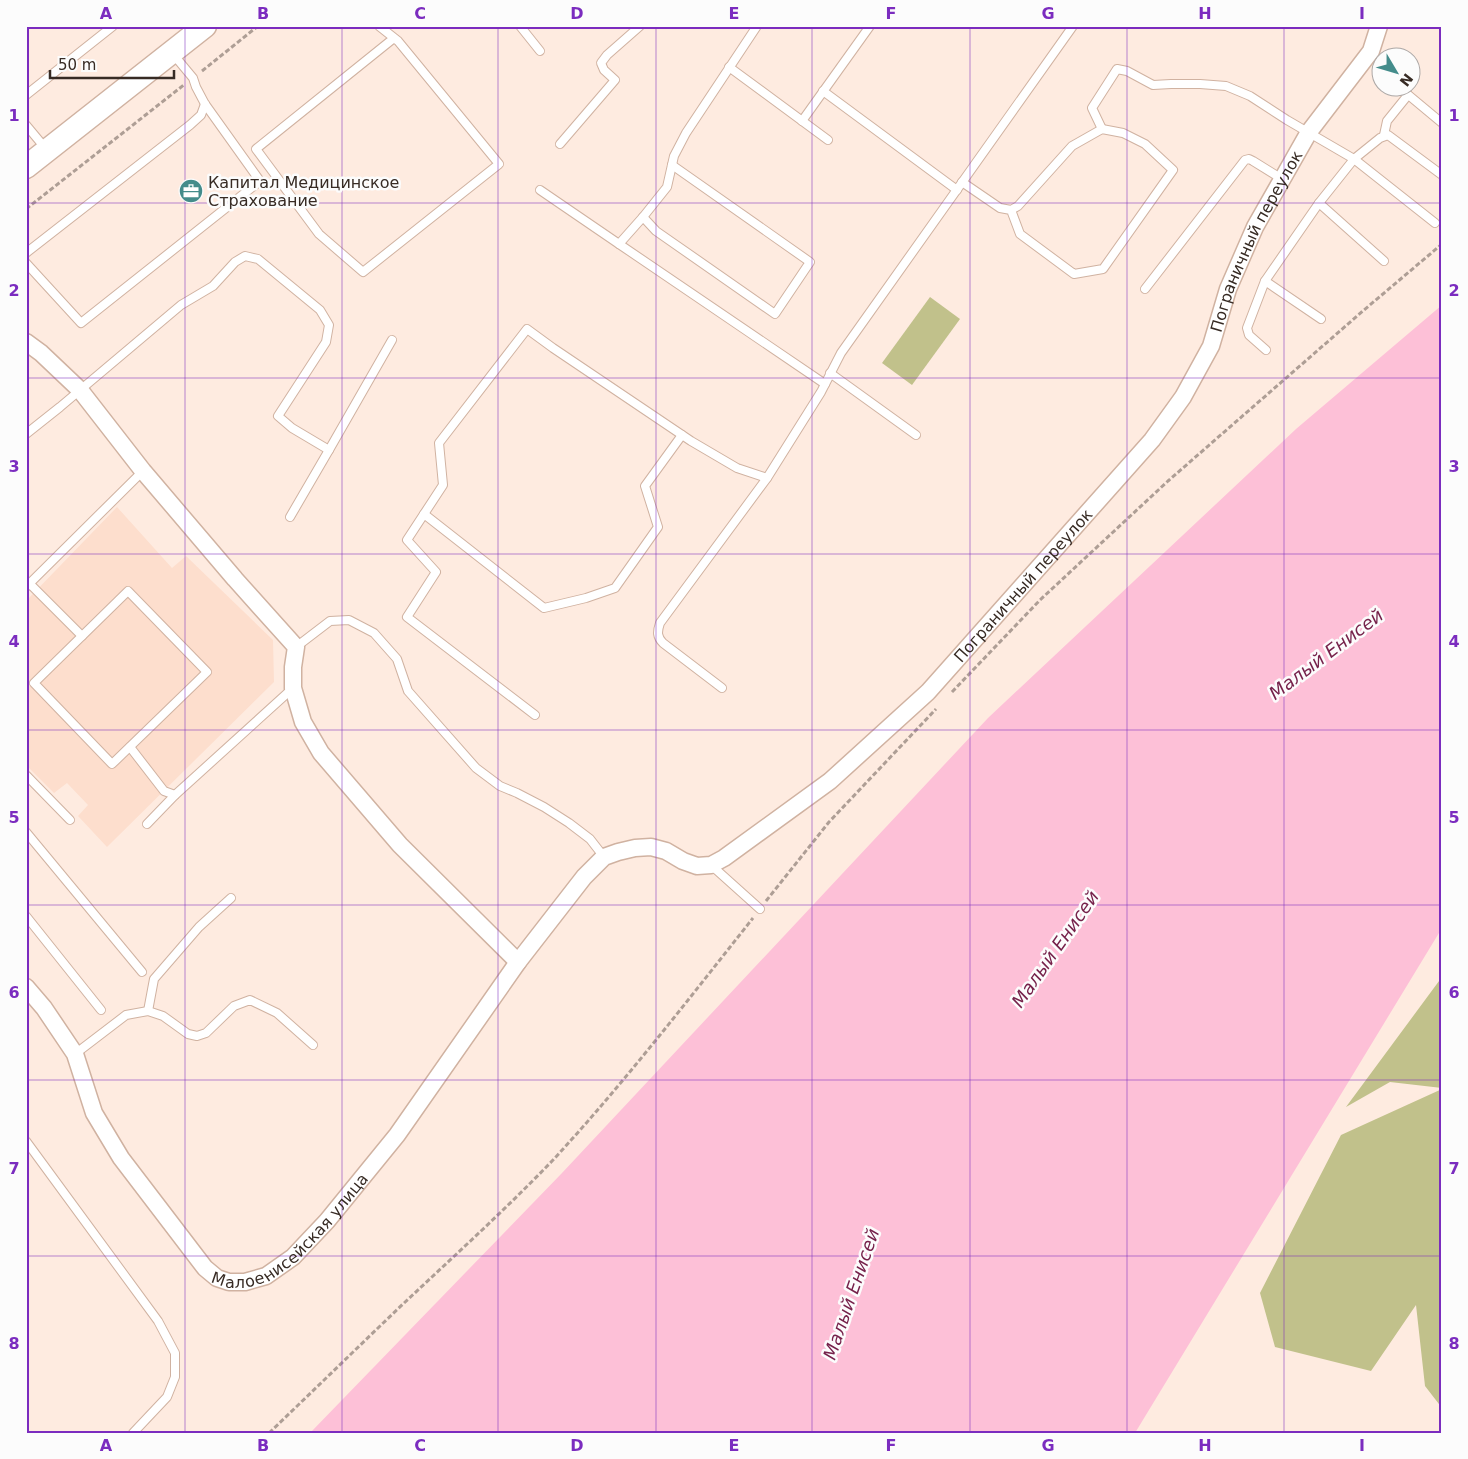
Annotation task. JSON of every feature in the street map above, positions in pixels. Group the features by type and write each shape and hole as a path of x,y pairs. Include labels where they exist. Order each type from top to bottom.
{"main road":[{"path":"26,167 205,26"}],"street":[{"name":"Пограничный переулок","path":"711,864 737,849 830,781 928,692 1152,440 1182,397 1211,346 1228,289 1255,227 1309,132 1371,51 1379,26"},
{"path":"26,342 41,353 80,390 143,471 296,647 293,667 293,688 303,722 321,753 400,845 518,962 584,877 604,857 618,852 651,847 666,851 697,866 711,864"},
{"name":"Малоенисейская улица","path":"26,987 44,1008 75,1054 94,1113 121,1158 205,1268 216,1278 229,1282 245,1282 266,1276 293,1257 327,1221 397,1135 518,962"}],"lane":[{"path":"26,95 113,26"},
{"path":"379,26 398,40 499,164 363,272 319,234 256,149 394,38"},
{"path":"520,26 540,51"},
{"path":"560,144 615,80 604,70 601,63 607,54 640,26"},
{"path":"619,244 667,187 674,156 686,133 757,26"},
{"path":"802,121 870,26"},
{"path":"722,688 663,644 658,638 657,630 660,623 767,478 824,384 840,353 1073,26"},
{"path":"26,263 81,323 260,180 205,104 193,78 172,52"},
{"path":"729,67 828,140"},
{"path":"1102,129 1092,108 1117,68 1127,71 1153,86 1171,84 1226,86 1250,96 1354,159 1435,223"},
{"path":"823,92 957,190"},
{"path":"1384,136 1387,121 1405,98"},
{"path":"1413,98 1442,123"},
{"path":"26,253 190,125 200,115 205,104"},
{"path":"26,125 47,151"},
{"path":"962,182 1000,208 1011,210 1018,206 1072,146 1102,129 1123,133 1145,144 1173,170 1103,269 1074,274 1020,234 1011,210"},
{"path":"1266,350 1249,335 1247,328 1265,281 1319,203 1354,159 1388,135 1442,175"},
{"path":"1145,289 1245,160 1253,161 1282,179"},
{"path":"643,217 656,231 775,314 810,262 672,164"},
{"path":"540,190 824,384"},
{"path":"1319,203 1384,261"},
{"path":"26,434 181,305 213,286 235,262 245,256 258,260 320,310 329,325 326,342 278,416 292,428 329,450"},
{"path":"1265,281 1321,319"},
{"path":"535,715 407,617 436,572 407,540 444,485 439,443 528,329 682,435 738,468 767,478"},
{"path":"290,517 392,340"},
{"path":"830,373 916,435"},
{"path":"424,514 544,608 586,598 615,588 658,527 645,486 682,435"},
{"path":"82,636 28,585 143,471"},
{"path":"128,591 207,672 112,764 34,683 82,636 128,591"},
{"path":"296,647 330,621 349,620 374,633 397,659 408,691 476,768 500,786 544,807 569,823 590,839 604,857"},
{"path":"147,824 175,795 293,688"},
{"path":"130,747 164,791 175,795"},
{"path":"26,775 70,820"},
{"path":"26,832 142,972"},
{"path":"711,864 760,909"},
{"path":"148,1011 154,979 199,927 231,898"},
{"path":"26,916 101,1010"},
{"path":"75,1054 126,1015 148,1011 163,1016 188,1034 197,1036 206,1033 234,1006 250,1000 278,1013 313,1045"},
{"path":"26,1141 158,1321 175,1353 175,1377 167,1398 133,1433"}],"path":[{"path":"26,209 258,26"},
{"path":"950,694 1040,600 1168,481 1442,244"},
{"path":"269,1433 504,1210 552,1161 643,1056 829,822 937,708"}],"shaded area":[{"path":"117,507 172,568 186,556 273,640 274,682 107,847 78,816 88,805 67,783 54,793 26,765 26,601"}],"green space":[{"path":"930,297 960,319 912,385 882,363"},
{"path":"1442,977 1442,1088 1390,1082 1346,1107"},
{"path":"1442,1089 1442,1408 1425,1386 1416,1305 1371,1371 1275,1347 1260,1293 1341,1135"}],"water":[{"name":"Малый Енисей","path":"1442,305 1442,928 1135,1433 310,1433 562,1173 988,718 1296,429"}],"place":[{"name":"Капитал Медицинское Страхование","path":"191,191"}]}
